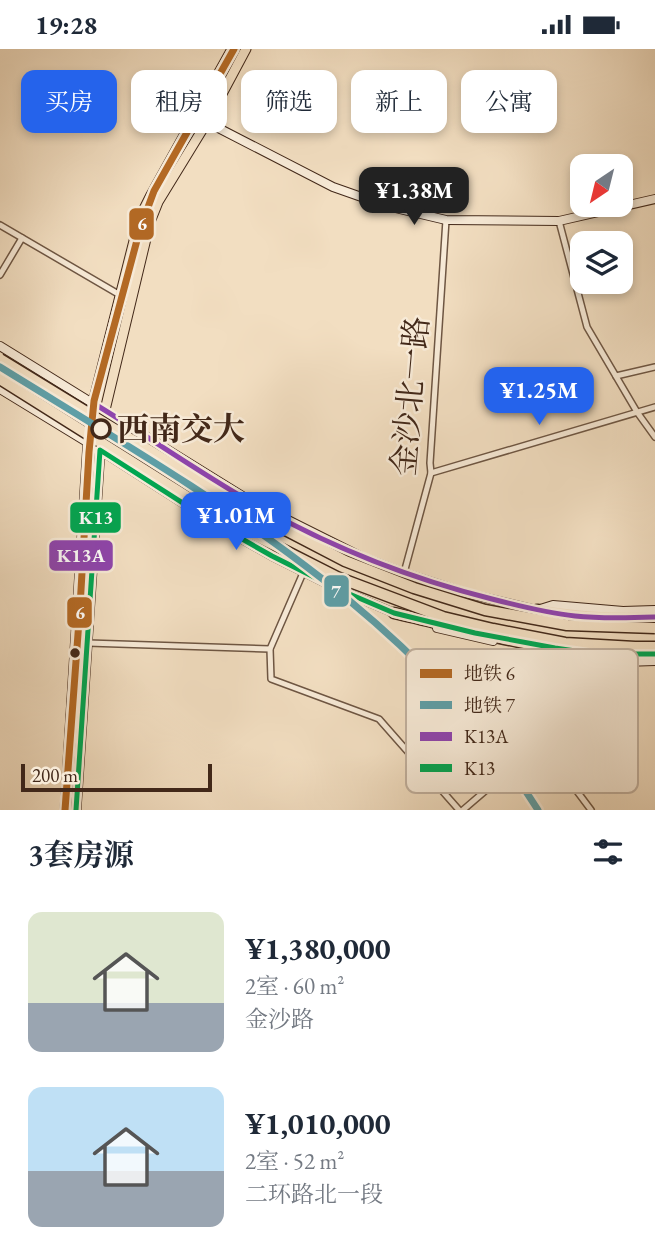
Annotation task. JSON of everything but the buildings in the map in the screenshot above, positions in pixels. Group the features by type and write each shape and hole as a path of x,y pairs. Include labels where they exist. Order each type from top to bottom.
{"highway":[{"path":"0,359 245,509 345,561 414,588 485,610 567,625 655,628"},
{"path":"0,379 222,517 337,577 443,617 493,629 565,643 655,647"},
{"path":"537,610 582,617 655,617"},
{"path":"394,613 475,633 567,649"}],"main road":[{"path":"220,70 232,49"},
{"path":"227,85 246,49"},
{"path":"227,132 333,187 387,206 446,220 559,221 655,199"},
{"path":"65,810 88,443 93,403 140,218 186,133"},
{"path":"76,810 100,450 106,411 150,222 158,202 200,133"},
{"path":"0,346 252,502 364,558 466,593 537,610 553,605 624,611 655,610"},
{"path":"0,389 214,523 303,573 424,625 533,649"}],"street":[{"name":"金沙北一路","path":"404,573 431,473 446,220"},
{"path":"559,221 587,327 637,412 655,437"},
{"path":"0,225 120,295"},
{"path":"0,275 22,238"},
{"path":"616,376 655,367"},
{"path":"431,473 655,407"},
{"path":"303,573 270,649 271,679 379,719 406,749"},
{"path":"88,643 270,649"},
{"path":"446,793 461,810 481,793"},
{"path":"578,793 591,810"}],"metro line":[{"name":"6","path":"65,810 94,401 140,229 154,191 234,49"},
{"name":"7","path":"0,367 149,459 296,558 364,613 406,652"},
{"name":"7","path":"526,793 538,810"}],"transit line":[{"name":"K13A","path":"65,810 88,443 93,403 279,518 368,559 461,591 554,613 595,618 655,617"},
{"name":"K13","path":"76,810 100,450 214,523 340,590 394,613 475,633 562,649"},
{"name":"K13","path":"638,654 655,654"}],"place":[{"name":"西南交大","path":"101,429"}]}
